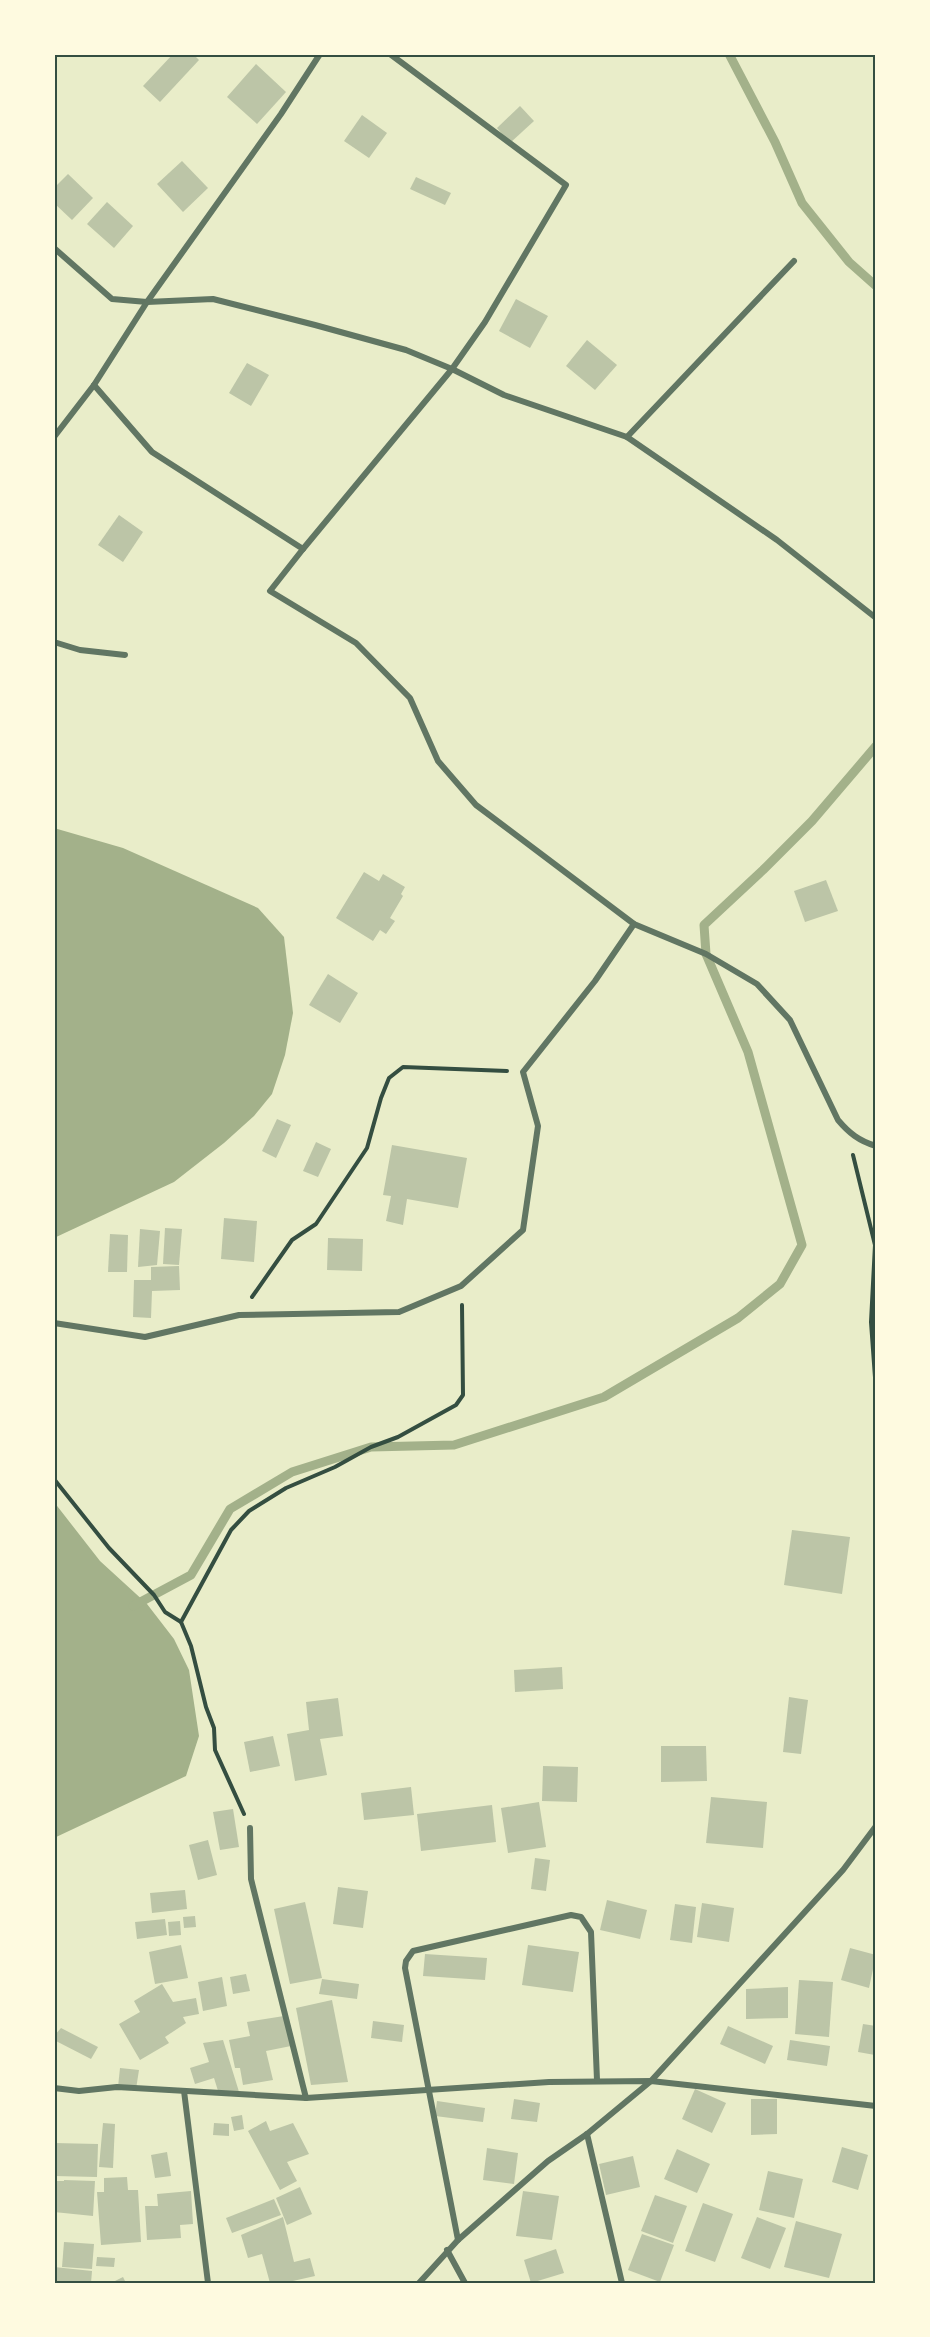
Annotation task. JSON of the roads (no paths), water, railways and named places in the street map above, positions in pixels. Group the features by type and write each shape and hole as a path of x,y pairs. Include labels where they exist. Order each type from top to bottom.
{"street":[{"path":"54,437 94,385 147,303 281,114 320,54"},
{"path":"390,54 566,185 485,322 452,369 270,591 356,643 410,698 438,761 476,804 634,924 706,954 757,984 790,1020 838,1120 848,1132 863,1142 876,1146"},
{"path":"54,248 112,299 147,303 213,299 406,350 452,369 504,395 627,438 777,540 876,618"},
{"path":"627,438 794,261"},
{"path":"94,385 152,452 303,549"},
{"path":"54,642 80,650 125,655"},
{"path":"54,1323 145,1337 239,1315 399,1312 461,1286 524,1230 538,1126 523,1072 595,981 634,924"},
{"path":"419,2283 447,2250 548,2161 587,2134 651,2081 843,1870 876,1826"},
{"path":"250,1828 251,1879 306,2098"},
{"path":"458,2240 431,2092 405,1968 409,1955 413,1951 572,1915 580,1917 591,1932 597,2080"},
{"path":"54,2088 79,2091 117,2087 306,2098 597,2080 651,2081 876,2106"},
{"path":"184,2091 208,2283"},
{"path":"587,2134 622,2283"},
{"path":"447,2250 465,2283"}],"waterway":[{"path":"729,54 775,142 802,203 849,262 876,286"},
{"path":"133,1606 191,1575 230,1509 292,1472 371,1447 454,1445 604,1397 738,1318 780,1284 802,1245 748,1052 706,954 704,925 812,821 876,746"}]}
